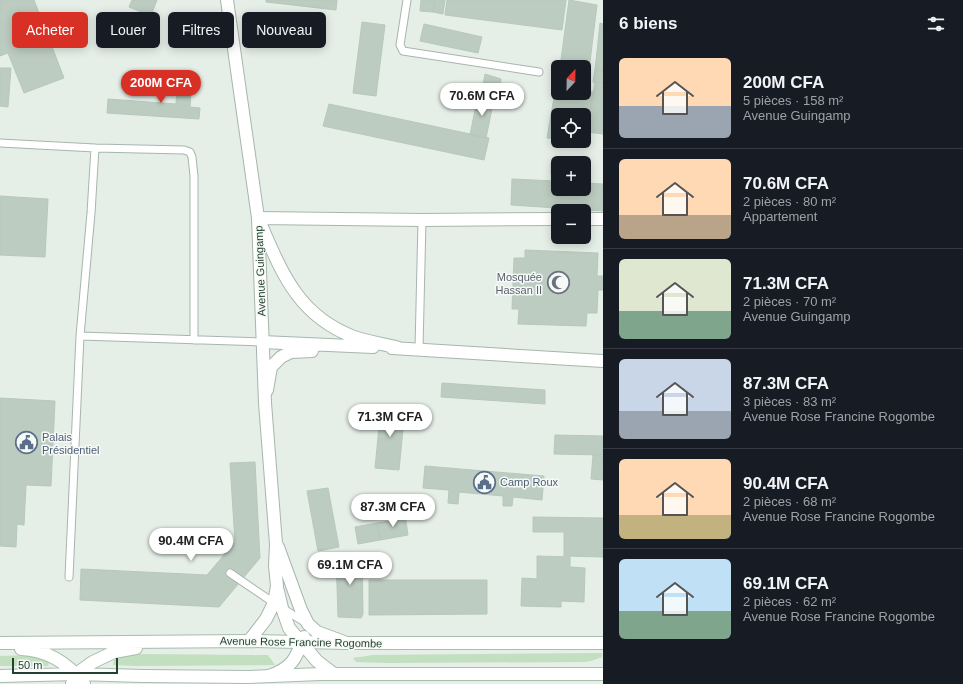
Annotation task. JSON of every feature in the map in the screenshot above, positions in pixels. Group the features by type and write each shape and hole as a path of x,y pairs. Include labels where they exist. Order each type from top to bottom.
{"street":[{"name":"Avenue Guingamp","path":"227,0 258,218 265,403 276,544"},
{"path":"399,348 355,337 334,327 314,313 298,297 286,280 258,218 422,220 551,219"},
{"path":"591,219 603,219"},
{"path":"262,342 418,349 603,361"},
{"path":"265,403 271,367 280,357 291,352 317,351 373,353 399,348"},
{"path":"276,544 275,566 278,606 290,628 317,660 334,674"},
{"path":"276,544 301,610 308,624 317,632 347,643"},
{"path":"249,641 278,606"},
{"path":"266,677 282,671 291,664 297,655 308,624"},
{"name":"Avenue Rose Francine Rogombe","path":"0,643 249,641 347,643 603,643"},
{"path":"74,679 93,662 114,652 132,648 209,646 216,642"},
{"path":"0,648 33,650 52,656 64,663 74,679 84,684"},
{"path":"0,676 74,679 143,676 266,677 334,674 603,674"},
{"path":"25,676 36,684"},
{"path":"131,684 143,676"}],"lane":[{"path":"407,0 400,45 403,51 538,72"},
{"path":"0,143 95,148 184,150 190,152 194,176 194,340"},
{"path":"69,577 80,336 95,148"},
{"path":"418,349 422,220"},
{"path":"80,336 262,342"},
{"path":"230,573 278,606 308,624"}],"green space":[{"path":"602,653 602,657 584,662 386,663 356,662 353,658 373,655"},
{"path":"136,654 268,655 275,665 113,665 114,660 118,658"},
{"path":"31,655 46,659 49,662 48,666 0,666 0,656"}],"building":[{"path":"0,0 34,0 39,12 12,12 12,48 52,48 64,78 24,93 8,53 0,56"},
{"path":"132,0 157,0 152,12 141,12 129,7"},
{"path":"266,0 337,0 336,10 266,2"},
{"path":"421,0 435,0 433,12 420,11"},
{"path":"435,0 445,0 443,14 433,12"},
{"path":"447,0 566,0 562,30 445,15"},
{"path":"569,0 597,5 590,60 561,60"},
{"path":"362,22 385,25 376,96 353,93"},
{"path":"600,23 603,24 603,71 595,70"},
{"path":"424,24 482,37 478,53 420,41"},
{"path":"0,68 11,68 8,107 0,106"},
{"path":"595,70 603,71 603,83 593,82"},
{"path":"178,72 192,73 190,107 200,108 199,119 107,113 108,99 176,104"},
{"path":"485,74 501,79 497,100 481,95"},
{"path":"595,82 603,83 603,134 591,132 591,108"},
{"path":"591,92 593,92 590,108 552,108 554,100 591,100"},
{"path":"478,95 494,99 486,138 470,135"},
{"path":"329,104 489,138 484,160 323,126"},
{"path":"551,115 551,138 547,138"},
{"path":"512,179 551,181 551,196 591,196 591,183 603,184 603,211 591,210 591,204 551,204 551,208 511,205"},
{"path":"0,196 48,199 45,257 0,255"},
{"name":"Mosquée Hassan II","path":"525,250 598,253 597,276 603,276 603,290 598,290 597,313 587,313 586,326 518,324 519,309 512,309 514,258 525,258"},
{"path":"442,383 545,390 545,404 441,397"},
{"name":"Palais Présidentiel","path":"0,398 55,401 51,486 26,485 24,525 17,524 16,547 0,546"},
{"path":"381,407 405,409 399,470 375,468"},
{"path":"555,435 603,436 603,455 554,454"},
{"path":"593,455 603,456 603,480 591,479"},
{"path":"255,462 260,558 219,607 80,600 81,569 207,575 235,542 230,463"},
{"name":"Camp Roux","path":"425,466 544,476 542,500 513,497 512,506 503,506 503,496 459,492 458,504 448,503 449,490 423,488"},
{"path":"328,488 339,547 318,551 307,491"},
{"path":"405,515 408,535 380,540 377,523 397,520 396,517"},
{"path":"533,517 603,518 603,557 564,556 564,532 533,532"},
{"path":"377,523 380,540 358,544 355,527"},
{"path":"336,554 362,555 363,614 361,618 338,617"},
{"path":"537,556 570,557 570,567 585,568 584,602 561,601 561,607 521,606 522,578 537,579"},
{"path":"369,580 487,580 487,614 369,615"}],"place":[{"name":"Mosquée Hassan II","path":"558,283"},
{"name":"Palais Présidentiel","path":"26,443"},
{"name":"Camp Roux","path":"484,482"}]}
